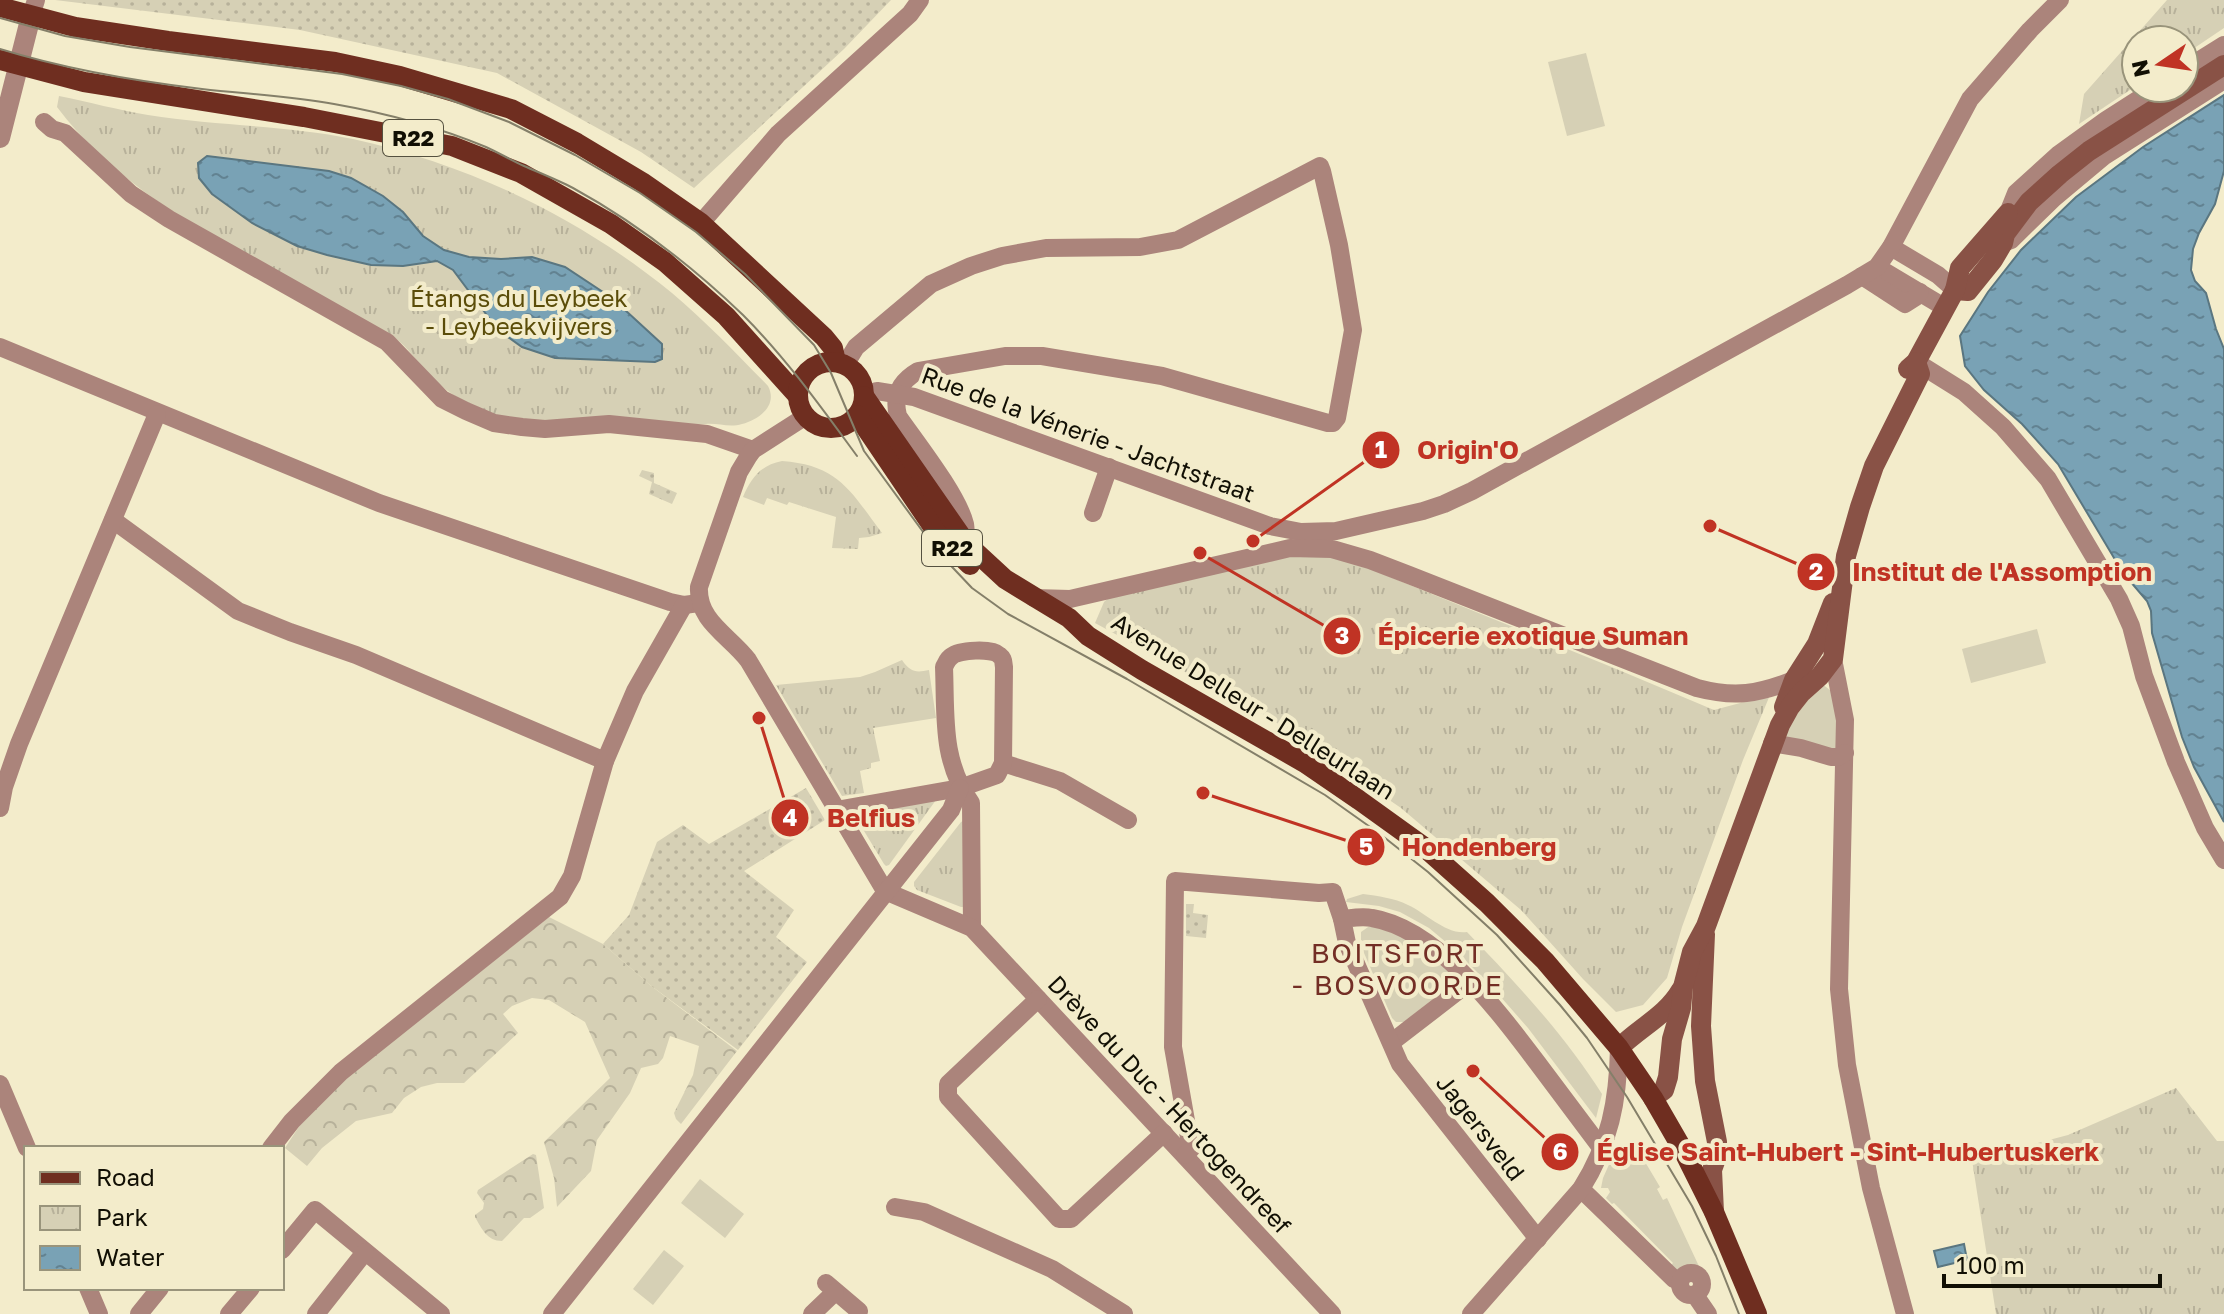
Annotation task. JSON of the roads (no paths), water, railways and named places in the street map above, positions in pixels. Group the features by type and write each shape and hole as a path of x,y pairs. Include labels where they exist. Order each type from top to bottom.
{"main road":[{"name":"R22","path":"0,7 34,8 75,27 335,62 448,89 511,109 577,143 642,182 701,223 824,337 840,364 858,377 863,389 860,406 937,533 994,586 1063,628 1088,636"},
{"name":"R22","path":"10,63 84,82 304,117 452,146 521,173 611,224 665,262 726,316 801,407"},
{"path":"1653,1098 1664,1090 1668,1077 1672,1039 1692,952 1706,926 1776,734 1786,697 1823,629 1874,466 1875,450 1901,383 1916,362 1949,299 1960,268 2008,213 2029,202 2089,151 2224,65"},
{"path":"1949,299 1968,291 1993,260 2005,234 2029,202"},
{"path":"840,364 823,363 809,371 800,384 801,407 816,425 832,428 846,425 860,406"},
{"name":"R22","path":"860,406 966,543 1005,579 1069,618 1088,636"},
{"path":"1776,734 1795,700 1820,676 1834,654 1846,556"},
{"name":"Avenue Delleur - Delleurlaan","path":"1088,636 1305,763 1423,846 1497,912 1545,961 1619,1048 1653,1098 1714,1212 1757,1314"},
{"path":"1706,926 1701,1026 1705,1081 1717,1142 1717,1156 1712,1170 1714,1212"},
{"path":"1619,1048 1673,1003 1683,987"}],"street":[{"path":"701,223 778,134 910,14 920,0"},
{"path":"1270,526 1323,533 1444,504 1869,272 1891,247 1970,99 2060,0"},
{"path":"0,138 10,63 34,8"},
{"path":"2200,60 2224,45"},
{"path":"2003,243 2011,240 2103,157 2224,80"},
{"path":"2008,213 2016,193 2059,154 2131,104"},
{"path":"44,122 52,129 65,133 131,194 169,219 387,342 442,399 466,411 494,423 522,427 545,429 609,424 654,428 707,434 749,448"},
{"path":"840,364 931,284 971,266 1002,256 1046,248 1140,247 1178,240 1320,166 1339,245 1353,330 1337,418 1333,423 1162,376 1042,356 1005,356 918,371 897,393 895,404 898,416 962,516 966,526 966,543"},
{"path":"1891,247 1938,275 1949,299"},
{"path":"1869,272 1920,292 1949,299"},
{"path":"0,347 379,503 692,604 741,650 885,891"},
{"path":"1916,362 1964,392 2003,427 2048,479 2119,599 2131,626 2144,676 2176,762 2205,828 2224,860"},
{"name":"Rue de la Vénerie - Jachtstraat","path":"860,406 877,391 914,397 1270,526 1272,539 1268,552"},
{"path":"749,448 748,441 801,407"},
{"path":"0,808 19,744 157,414"},
{"path":"273,1146 292,1121 341,1072 560,897 572,876 605,761 635,691 692,604 739,472 741,452 749,448"},
{"path":"1093,513 1109,467"},
{"path":"113,520 238,611 356,655 605,761"},
{"path":"1370,560 1364,554 1362,541 1372,523"},
{"path":"1034,598 1070,599 1290,548 1332,549 1370,560 1697,688 1720,694 1746,693 1794,680"},
{"path":"836,810 960,788 997,775 1003,757 1003,658 992,651 960,652 953,654 944,667 951,767 960,788 971,803 972,928"},
{"path":"1834,654 1845,711 1839,989 1847,1065 1871,1188 1905,1314"},
{"path":"1776,734 1801,748 1831,757 1845,753"},
{"path":"1003,757 1060,781 1128,820"},
{"path":"552,1314 951,810 960,788"},
{"name":"Jagersveld","path":"1185,1155 1191,1149 1173,1047 1175,881 1333,892 1347,943 1400,1064 1538,1239"},
{"name":"Drève du Duc - Hertogendreef","path":"885,891 972,928 1328,1313"},
{"path":"1342,919 1374,918 1393,924 1418,937 1471,981 1602,1149"},
{"path":"1392,1042 1471,981"},
{"path":"1038,999 948,1084 948,1097 1059,1219 1071,1219 1164,1133"},
{"path":"1471,1314 1581,1189 1595,1166 1617,1095 1619,1048"},
{"path":"0,1084 26,1146"},
{"path":"1581,1189 1674,1279 1680,1281 1685,1274 1697,1275 1702,1286 1695,1295 1708,1314"},
{"path":"895,1207 924,1212 1052,1269 1124,1314"},
{"path":"284,1248 315,1210 441,1314"},
{"path":"316,1314 365,1252"},
{"path":"812,1314 830,1288 859,1311"},
{"path":"89,1290 99,1314"},
{"path":"139,1314 158,1290"},
{"path":"229,1314 249,1290"}],"water":[{"path":"2224,95 2224,171 2215,204 2193,249 2191,270 2195,281 2206,293 2224,349 2224,822 2194,767 2182,737 2152,633 2151,611 2147,601 2123,573 2058,464 2022,424 1984,390 1965,366 1960,336 1988,292 2021,250 2076,197 2143,147"},
{"path":"207,156 329,171 351,178 383,196 403,212 423,236 444,250 469,257 532,257 565,267 612,298 662,344 662,359 655,362 555,358 522,347 498,330 453,270 437,261 403,266 371,265 297,246 252,223 212,194 199,178 198,163"},
{"path":"1964,1244 1967,1260 1938,1267 1934,1251"}],"tram line":[{"path":"0,18 65,36 342,74 448,99 509,122 575,155 640,193 696,232 745,274 814,345 831,373 864,451 937,551 972,588 1008,614 1127,679 1325,795 1428,872 1497,935 1587,1038 1627,1097 1692,1206 1739,1314"},
{"path":"0,49 49,63 125,78 318,101 392,116 486,147 561,182 641,230 724,297 759,331 857,456"}],"place":[{"name":"Institut de l'Assomption","path":"1710,526"},
{"name":"Origin'O","path":"1253,541"},
{"name":"Épicerie exotique Suman","path":"1200,553"},
{"name":"Belfius","path":"759,718"},
{"name":"Hondenberg","path":"1203,793"},
{"name":"Église Saint-Hubert - Sint-Hubertuskerk","path":"1473,1071"}],"district":[{"name":"BOITSFORT - BOSVOORDE","path":"1398,969"}],"park label":[{"name":"Étangs du Leybeek - Leybeekvijvers","path":"519,313"}]}
